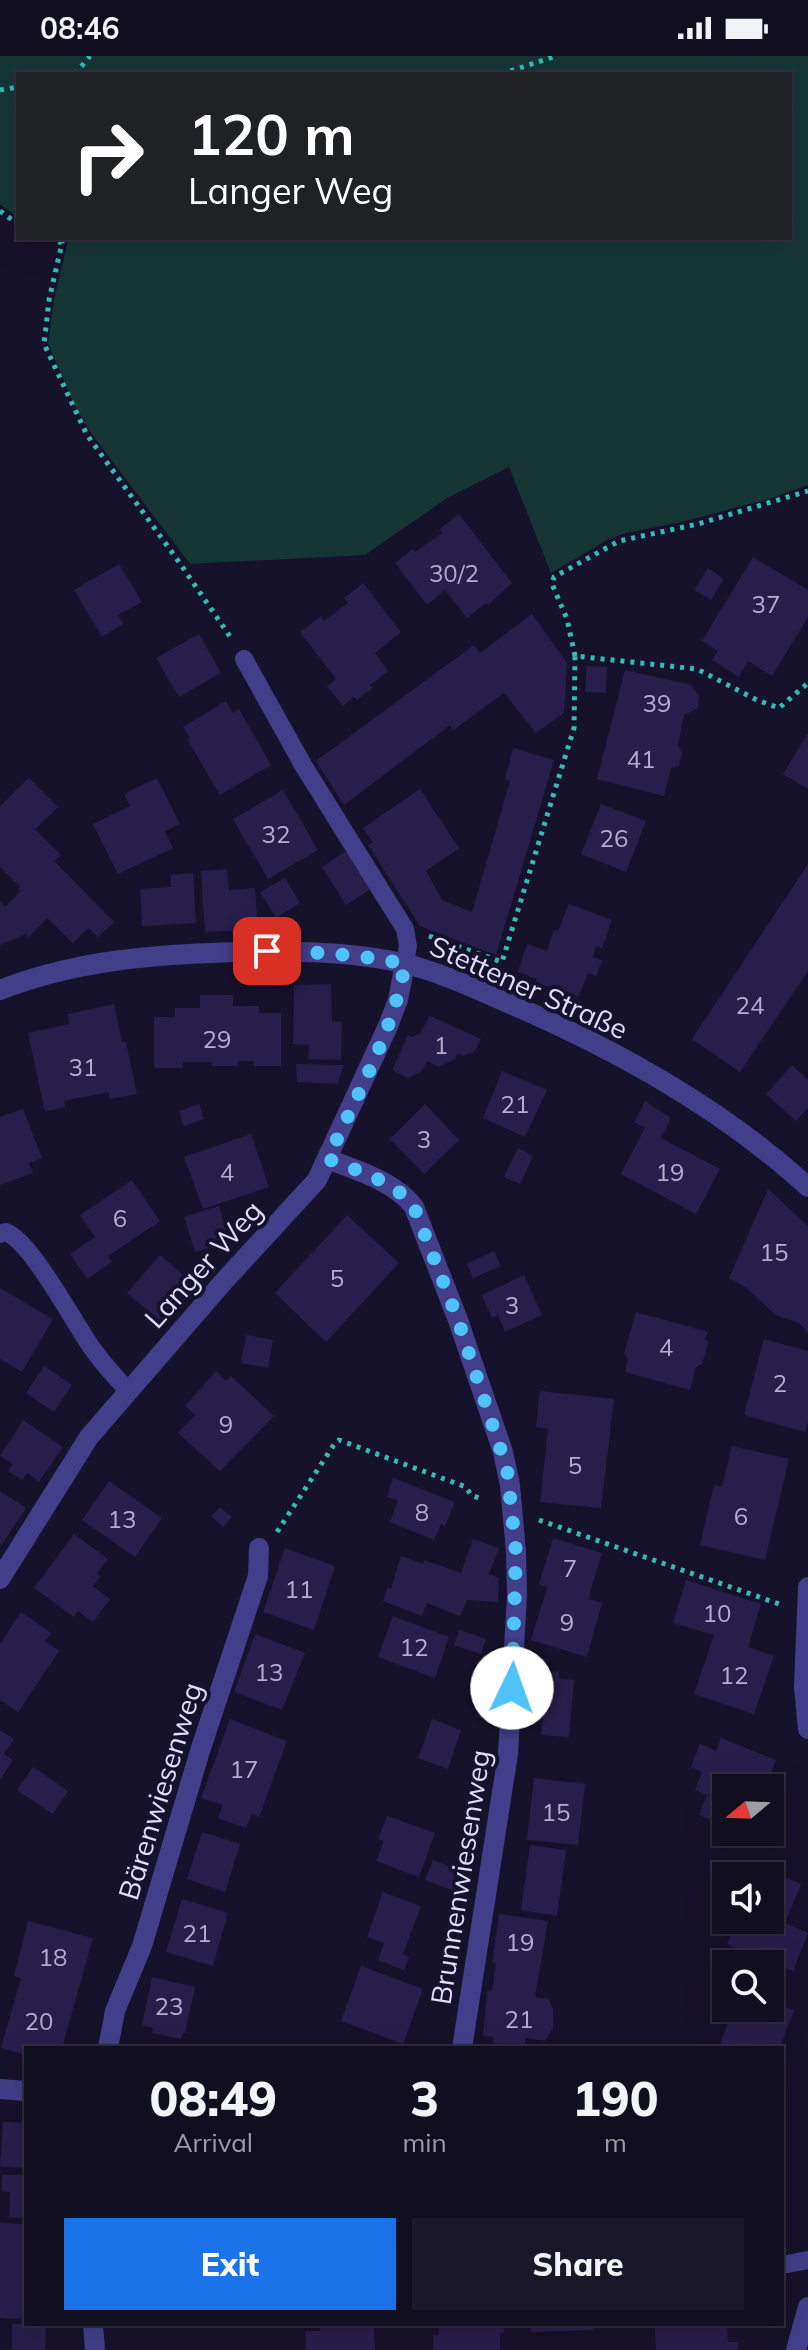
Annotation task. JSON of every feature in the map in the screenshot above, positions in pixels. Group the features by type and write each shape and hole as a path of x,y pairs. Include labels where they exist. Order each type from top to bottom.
{"street":[{"name":"Stettener Straße","path":"0,990 65,970 181,954 327,952 405,964 492,996 616,1054 718,1115 808,1187"},
{"name":"Langer Weg","path":"0,1579 89,1437 272,1227 311,1188 328,1159 388,1026 398,1000 405,964"},
{"name":"Brunnenwiesenweg","path":"328,1159 400,1191 414,1207 458,1320 503,1452 513,1510 517,1595 508,1754 462,2046"},
{"name":"Bärenwiesenweg","path":"108,2046 115,2011 142,1946 200,1751 258,1576 259,1548"},
{"path":"808,1587 804,1687 808,1729"},
{"path":"0,2089 24,2091"},
{"path":"796,2350 808,2307"},
{"path":"93,2326 95,2350"}],"lane":[{"path":"244,659 303,765 405,929 408,946 405,964"},
{"path":"0,1234 11,1233 27,1251 89,1345 128,1391"},
{"path":"784,2265 808,2260"}],"path":[{"path":"77,72 90,56"},
{"path":"507,72 556,56"},
{"path":"54,240 62,243 49,300 44,344 73,410 87,435 189,575 244,659"},
{"path":"405,929 502,962 574,728 575,656 567,619 552,584 554,577 619,541 698,524 808,491"},
{"path":"575,656 697,669 779,708 808,683"},
{"path":"259,1548 281,1527 339,1440 466,1487 471,1495 806,1613"}],"green space":[{"path":"0,56 808,56 808,485 769,499 626,533 609,539 551,573 509,467 447,498 365,555 190,564 91,433 76,408 48,344 54,300 68,240 792,240 792,72 16,72 16,216 0,204"}],"building":[{"path":"459,514 512,583 488,605 486,603 467,618 445,590 427,605 395,563 442,533 440,529"},
{"path":"753,557 808,590 808,617 772,676 748,661 739,677 712,660 718,651 702,641"},
{"path":"119,564 142,602 118,615 123,624 102,637 74,590"},
{"path":"708,568 724,579 711,600 694,590"},
{"path":"363,583 401,632 375,653 388,671 370,685 373,688 343,706 327,686 336,679 300,632 321,616 324,621 348,603 344,598"},
{"path":"532,614 567,663 564,713 536,733 504,693 453,730 450,725 344,805 316,761 474,645 480,653"},
{"path":"199,634 221,673 179,697 156,658"},
{"path":"587,666 607,667 606,693 585,692"},
{"path":"625,670 692,685 699,697 698,708 684,715 678,745 682,753 679,766 671,768 664,796 597,779"},
{"path":"226,701 233,713 239,709 271,765 220,795 183,727"},
{"path":"808,733 808,789 783,774"},
{"path":"513,748 554,760 496,955 420,926 368,845 373,842 363,828 420,789 459,848 426,871 442,900 472,912 510,781 505,779"},
{"path":"29,778 58,807 35,829 61,855 54,861 114,922 98,937 88,928 73,943 47,918 29,937 26,934 0,945 0,901 5,907 21,891 0,867 0,806"},
{"path":"157,778 180,824 165,831 173,848 118,874 93,824 130,806 124,794"},
{"path":"283,790 318,850 268,879 233,819"},
{"path":"601,804 646,821 626,872 581,854"},
{"path":"347,850 371,889 346,905 322,867"},
{"path":"808,864 808,971 740,1072 692,1039"},
{"path":"227,869 229,890 255,888 258,930 205,932 201,871"},
{"path":"193,873 196,923 142,926 140,889 171,887 171,875"},
{"path":"285,878 300,903 276,918 260,892"},
{"path":"569,904 612,920 602,948 596,946 593,957 602,960 596,976 588,973 578,997 535,982 537,979 518,972 527,944 547,951 554,930 558,931"},
{"path":"331,984 332,1021 342,1022 341,1060 308,1059 309,1045 293,1044 294,985"},
{"path":"200,995 233,995 233,1006 259,1006 259,1013 281,1013 281,1066 254,1066 254,1061 238,1061 238,1066 183,1062 183,1068 154,1068 154,1017 175,1017 175,1008 200,1008"},
{"path":"114,1004 137,1094 110,1099 108,1092 64,1101 65,1107 45,1112 28,1033 69,1024 68,1014"},
{"path":"430,1016 481,1039 475,1051 463,1056 458,1054 455,1059 438,1067 427,1061 422,1071 408,1078 392,1070 408,1035 420,1034"},
{"path":"296,1064 344,1065 337,1084 297,1082"},
{"path":"792,1065 808,1080 808,1108 796,1121 766,1094"},
{"path":"502,1071 547,1090 525,1137 483,1118"},
{"path":"645,1101 671,1118 661,1138 720,1169 696,1214 621,1174 645,1128 634,1122"},
{"path":"199,1104 204,1119 184,1126 179,1111"},
{"path":"425,1104 459,1140 424,1174 390,1139"},
{"path":"23,1109 42,1158 29,1163 33,1173 0,1185 0,1117"},
{"path":"251,1134 269,1187 203,1209 184,1157"},
{"path":"518,1148 533,1156 520,1184 504,1177"},
{"path":"132,1180 160,1221 108,1256 112,1262 87,1279 70,1254 95,1237 80,1215"},
{"path":"768,1189 808,1226 808,1333 799,1323 776,1315 745,1287 729,1278"},
{"path":"219,1206 230,1242 195,1252 184,1217"},
{"path":"347,1215 399,1263 326,1342 275,1293"},
{"path":"494,1251 501,1266 473,1278 467,1264"},
{"path":"160,1255 195,1285 157,1329 141,1315 146,1309 127,1293"},
{"path":"524,1275 542,1315 505,1332 498,1315 492,1318 482,1295"},
{"path":"0,1288 53,1319 22,1372 0,1359"},
{"path":"636,1312 708,1332 705,1340 709,1341 702,1364 696,1367 690,1390 625,1372 628,1360 624,1353"},
{"path":"246,1335 273,1340 268,1368 241,1363"},
{"path":"764,1339 808,1351 808,1422 805,1432 744,1415"},
{"path":"44,1366 72,1385 54,1412 26,1393"},
{"path":"216,1371 226,1381 231,1376 274,1416 220,1471 178,1433 195,1415 185,1406"},
{"path":"540,1391 614,1399 601,1508 540,1502 548,1429 536,1427"},
{"path":"23,1420 63,1447 39,1482 27,1473 22,1480 8,1471 13,1464 0,1456"},
{"path":"732,1446 789,1459 765,1560 700,1545 714,1485 722,1487"},
{"path":"393,1478 455,1502 445,1526 441,1524 434,1540 390,1522 398,1500 387,1497"},
{"path":"109,1481 162,1518 135,1557 82,1520"},
{"path":"0,1491 26,1508 0,1547"},
{"path":"220,1507 232,1517 223,1527 211,1516"},
{"path":"74,1534 108,1559 97,1573 101,1576 93,1586 110,1599 93,1622 78,1611 74,1617 34,1588"},
{"path":"553,1538 602,1553 588,1599 602,1603 587,1657 531,1640 547,1587 539,1584"},
{"path":"473,1539 499,1548 489,1574 499,1578 498,1602 467,1600 460,1616 427,1603 422,1616 383,1601 387,1588 391,1589 401,1556 423,1564 424,1560 461,1573"},
{"path":"285,1548 335,1566 314,1630 263,1612"},
{"path":"686,1580 761,1604 748,1647 774,1656 754,1714 694,1694 714,1635 673,1623"},
{"path":"21,1612 51,1633 45,1641 59,1651 18,1712 0,1700 0,1644"},
{"path":"393,1616 449,1637 435,1678 378,1657"},
{"path":"459,1630 486,1639 481,1654 454,1645"},
{"path":"255,1634 305,1653 282,1710 234,1692"},
{"path":"529,1669 559,1672 559,1679 574,1680 569,1737 541,1735 543,1716 525,1715"},
{"path":"230,1719 287,1741 259,1817 252,1814 246,1828 218,1818 223,1805 201,1798"},
{"path":"432,1719 461,1730 448,1769 418,1758"},
{"path":"0,1730 14,1739 4,1754 13,1760 0,1780"},
{"path":"721,1738 776,1760 771,1774 712,1774 712,1820 699,1815 707,1795 695,1790 702,1772 691,1767 700,1744 716,1751"},
{"path":"33,1767 68,1791 53,1814 17,1790"},
{"path":"534,1778 585,1784 578,1845 527,1840"},
{"path":"387,1816 435,1833 419,1877 376,1861 384,1841 378,1839"},
{"path":"202,1832 240,1844 225,1892 187,1879"},
{"path":"530,1845 566,1850 557,1916 521,1910"},
{"path":"433,1860 470,1874 463,1894 425,1880"},
{"path":"784,1877 801,1884 785,1923 808,1933 793,1971 784,1967 784,1950 742,1950 727,1944 731,1934 784,1934"},
{"path":"383,1892 421,1906 403,1954 409,1957 404,1970 378,1960 384,1943 367,1937"},
{"path":"182,1899 228,1913 213,1966 166,1952"},
{"path":"499,1914 548,1921 535,1997 549,1999 553,2010 553,2028 545,2041 526,2038 524,2046 516,2046 493,2043 494,2037 483,2036 487,1991 492,1991 496,1963 492,1963"},
{"path":"28,1921 93,1938 63,2046 24,2046 24,2054 1,2048 21,1978 14,1976"},
{"path":"361,1966 423,1989 403,2044 341,2021"},
{"path":"152,1977 195,1987 181,2039 152,2033 153,2028 142,2025"},
{"path":"784,2007 794,2010 781,2046 720,2046 728,2022 784,2022"},
{"path":"3,2122 24,2123 24,2168 0,2167"},
{"path":"2,2175 24,2175 24,2218 9,2217 10,2192 1,2191"},
{"path":"0,2223 24,2224 24,2319 0,2318"},
{"path":"12,2324 46,2326 45,2350 12,2350"},
{"path":"319,2326 374,2326 375,2350 306,2350 305,2331 320,2331"},
{"path":"439,2326 504,2326 504,2333 500,2333 500,2350 433,2350 433,2335 439,2335"},
{"path":"531,2326 593,2326 593,2330 531,2332"},
{"path":"655,2326 727,2326 728,2342 738,2342 738,2350 656,2350"}],"route":[{"path":"267,951 327,952 405,964 398,1000 388,1026 328,1159 389,1185 409,1199 419,1217 484,1394 503,1452 513,1510 517,1595 512,1688"}]}
